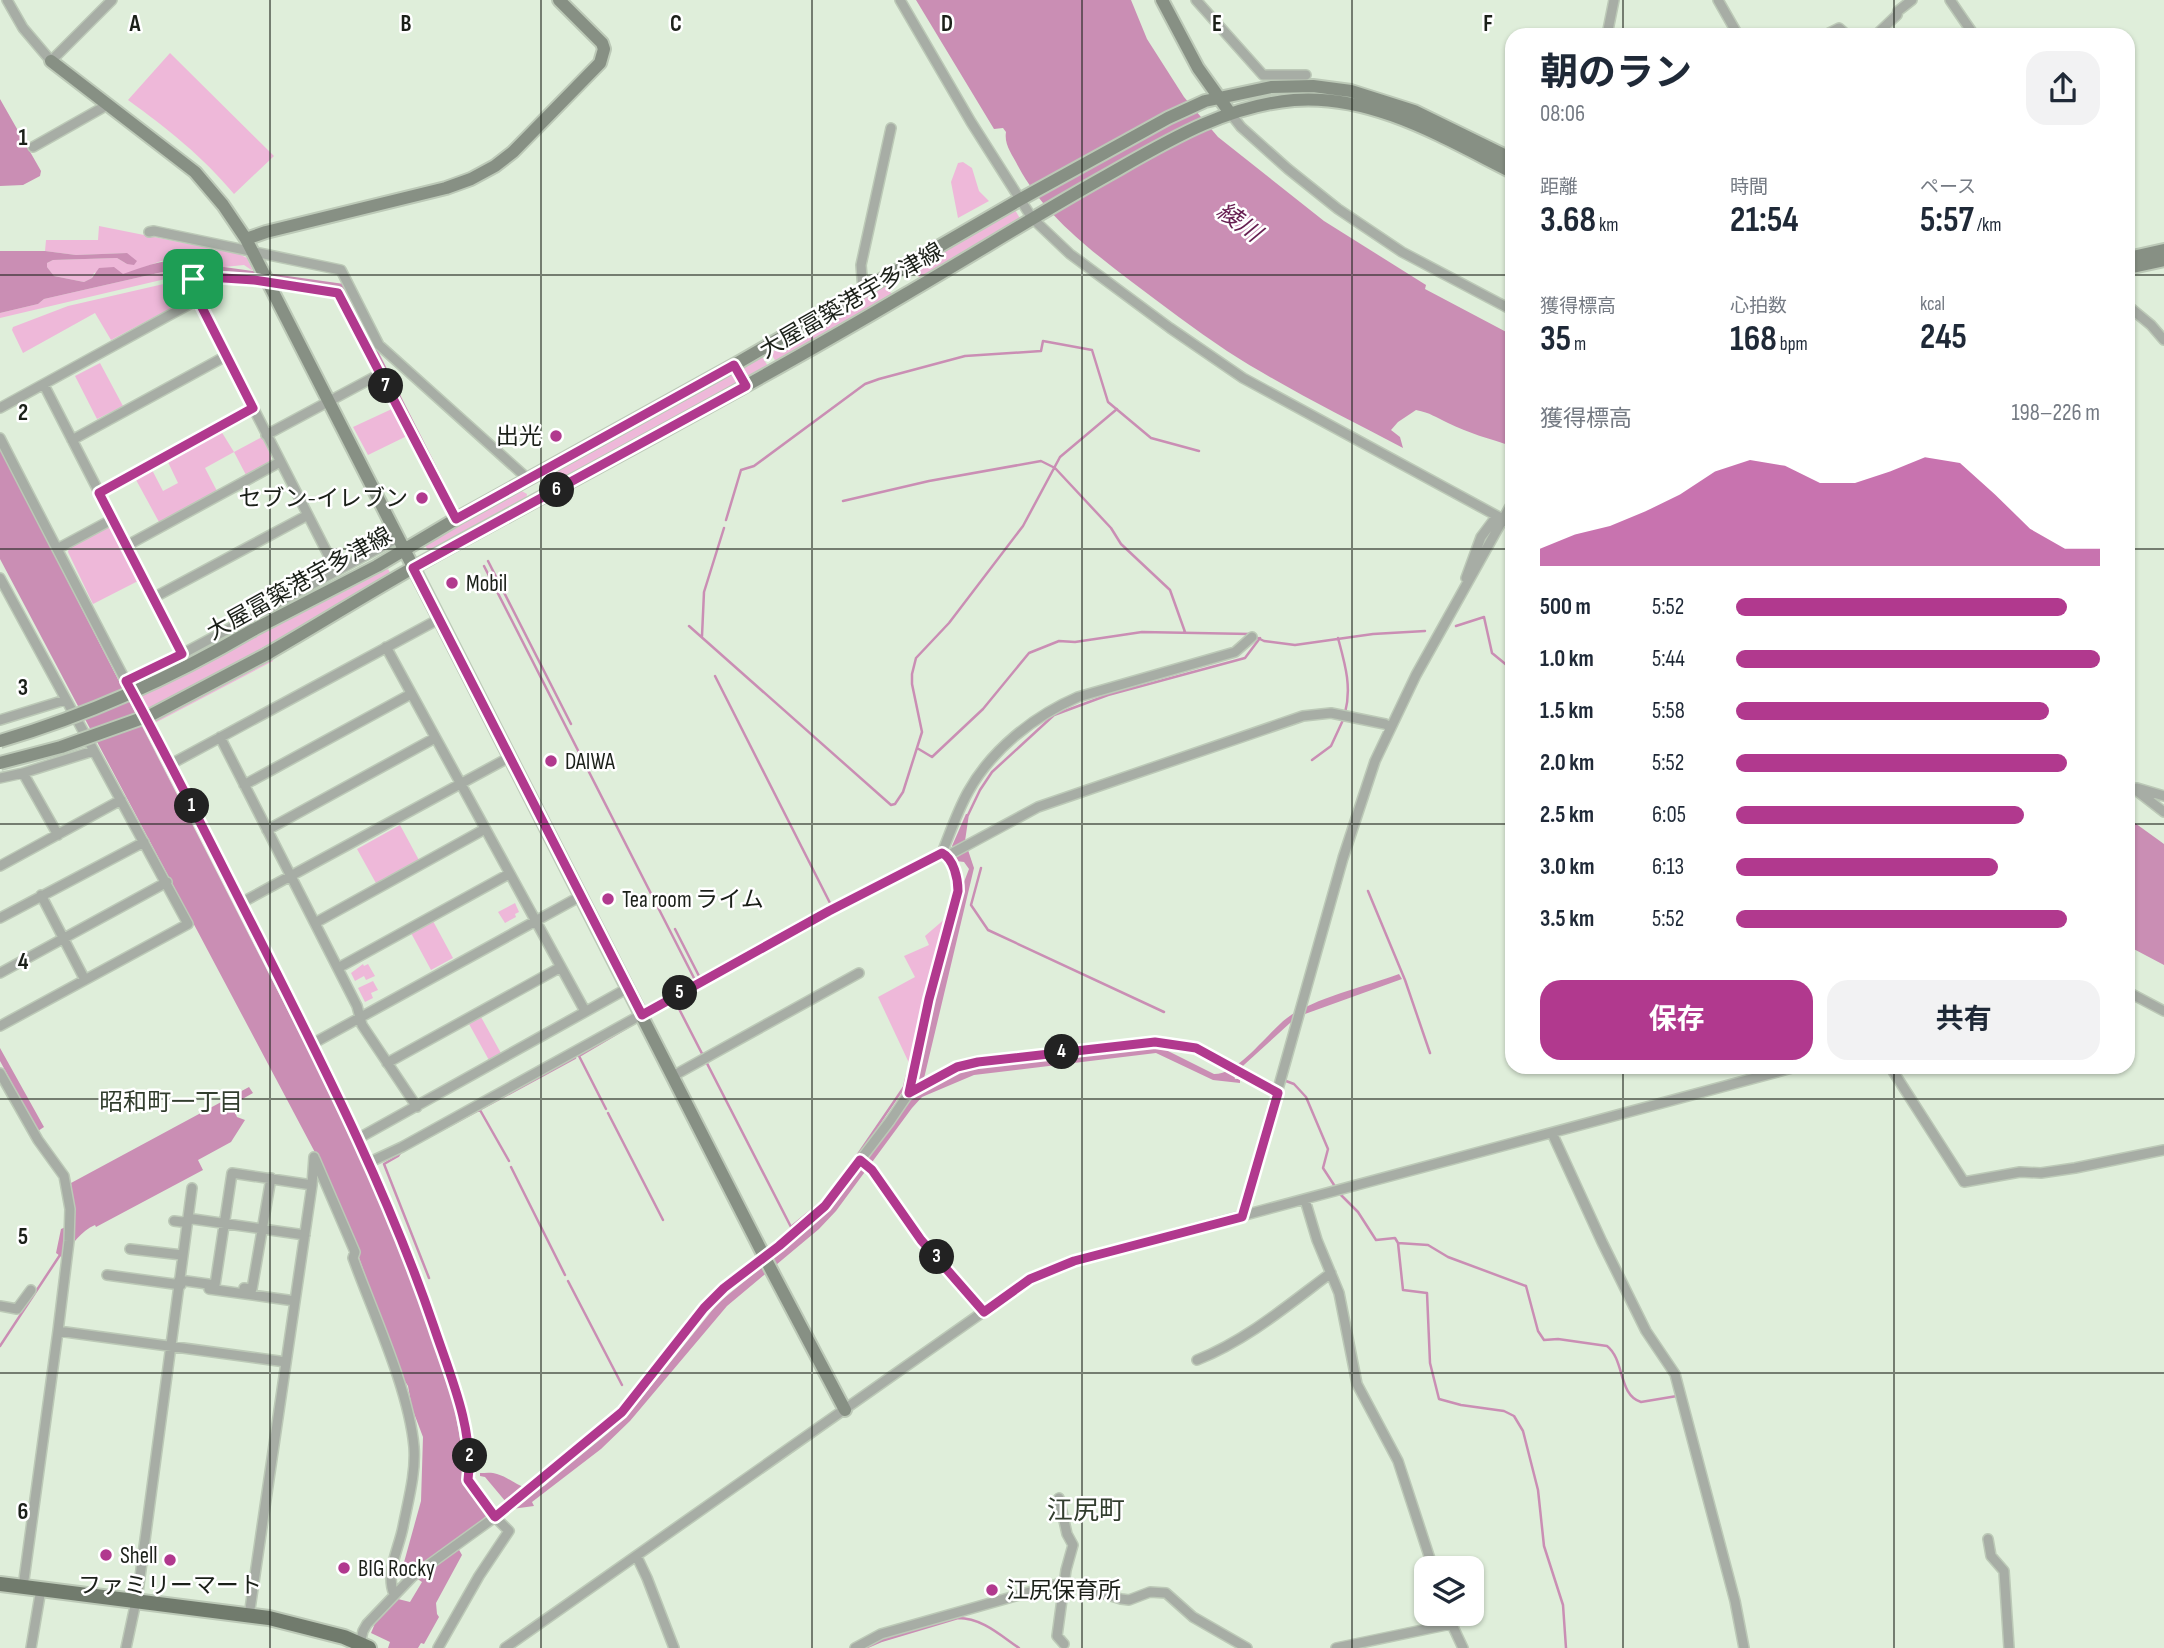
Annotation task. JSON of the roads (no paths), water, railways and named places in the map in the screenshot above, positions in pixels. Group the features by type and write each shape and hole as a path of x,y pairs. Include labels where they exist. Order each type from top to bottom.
{"main road":[{"path":"248,245 267,232 446,188 471,179 513,152 596,68 602,57 602,43 559,0"},
{"path":"1162,0 1211,99 1230,113"},
{"path":"51,61 195,172 223,205 248,245 845,1410"},
{"name":"大屋冨築港宇多津線","path":"0,741 59,724 196,664 253,630 377,566 401,544 456,519 734,365 1167,118 1211,99 1310,81 1394,103 1505,156"},
{"name":"大屋冨築港宇多津線","path":"0,763 61,747 151,715 267,654 413,568 746,386 1179,134 1230,113 1293,100 1349,104 1381,111 1408,121 1505,169"},
{"path":"2135,256 2164,250"},
{"path":"2135,266 2164,260"},
{"path":"896,271 906,294"},
{"path":"734,365 746,386"},
{"path":"528,479 547,496"},
{"path":"0,1584 301,1624 362,1646"}],"street":[{"path":"7,0 23,28 51,61 112,0"},
{"path":"900,0 971,121 1070,254 1170,328 1244,378 1505,520"},
{"path":"1196,0 1263,75 1310,81"},
{"path":"1609,28 1615,0"},
{"path":"1718,0 1734,28"},
{"path":"1883,28 1912,0"},
{"path":"1950,0 1970,28"},
{"path":"33,147 109,104"},
{"path":"1230,113 1241,127 1288,169 1338,209 1402,252 1505,306"},
{"path":"863,290 861,265 891,128"},
{"path":"149,232 248,245 341,270 379,345 528,479"},
{"path":"336,570 188,280 224,277 338,293 456,519"},
{"path":"0,408 197,300"},
{"path":"2135,312 2164,340"},
{"path":"72,440 226,356"},
{"path":"266,435 380,374"},
{"path":"44,385 182,654"},
{"path":"99,493 253,408"},
{"path":"0,439 171,764 359,1138 407,1251 458,1399 470,1459 468,1480 495,1517 509,1531 479,1576 438,1648"},
{"path":"126,546 280,462"},
{"path":"1242,1217 1343,858 1376,761 1390,727 1505,512"},
{"path":"153,598 308,515"},
{"path":"57,549 113,519"},
{"path":"126,681 182,654 336,570 401,544"},
{"path":"0,578 188,924 0,1026"},
{"path":"171,764 439,619"},
{"path":"910,1092 929,999 958,891 958,882 947,854 959,810 979,775 1015,736 1055,707 1078,697 1235,652 1252,637"},
{"path":"386,647 585,1011"},
{"path":"244,785 411,694"},
{"path":"0,720 65,700"},
{"path":"370,1162 402,1147 829,911 967,845 1038,807 1303,716 1331,713 1390,727"},
{"path":"220,737 338,968 361,1016 362,1025 417,1107"},
{"path":"267,830 435,737"},
{"path":"0,778 23,774 93,751"},
{"path":"241,903 510,757"},
{"path":"23,774 58,835"},
{"path":"2135,787 2164,796"},
{"path":"2135,790 2164,812"},
{"path":"0,866 121,800"},
{"path":"315,923 485,829"},
{"path":"0,918 144,842"},
{"path":"338,968 509,874"},
{"path":"0,973 167,883"},
{"path":"41,895 85,980"},
{"path":"312,1044 581,896"},
{"path":"387,1063 561,967"},
{"path":"673,1076 859,973"},
{"path":"359,1138 628,988"},
{"path":"2135,996 2164,1011"},
{"path":"362,1646 367,1624 412,1577 495,1517 622,1412 704,1308 724,1288 768,1262 779,1246 825,1206 862,1161 910,1092 923,1083 957,1067 978,1062 1155,1042 1196,1048 1278,1093"},
{"path":"0,1073 38,1140 64,1176 68,1188 71,1224 23,1587"},
{"path":"505,1648 1030,1279 1074,1261 1770,1074"},
{"path":"1895,1074 1964,1182 2020,1172 2041,1173 2075,1168 2164,1150"},
{"path":"1552,1133 1646,1331 1675,1374 1735,1601 1744,1648"},
{"path":"249,1616 314,1157 355,1252 353,1258 411,1424 413,1468 403,1529 393,1564 391,1587 394,1594"},
{"path":"862,1161 872,1170 921,1240 984,1312"},
{"path":"215,1284 232,1173 312,1185"},
{"path":"107,1275 252,1289 271,1178"},
{"path":"126,1648 136,1601 192,1188"},
{"path":"1305,1199 1317,1240 1341,1299 1357,1384 1398,1461 1429,1556"},
{"path":"174,1221 192,1219 304,1235"},
{"path":"130,1249 182,1255"},
{"path":"1197,1360 1224,1350 1258,1328 1331,1273"},
{"path":"178,1282 295,1301"},
{"path":"0,1306 17,1308 31,1290"},
{"path":"58,1331 286,1362"},
{"path":"1059,1498 1067,1534 1073,1545 1057,1636 1064,1644"},
{"path":"1988,1539 1991,1556 2004,1571 2009,1648"},
{"path":"637,1557 674,1648"},
{"path":"855,1648 881,1634 1065,1582 1129,1600 1150,1592 1166,1593 1192,1617 1247,1648"},
{"path":"31,1648 41,1589"},
{"path":"1336,1648 1441,1626"},
{"path":"1452,1626 1463,1648"}],"water":[{"name":"綾川","path":"916,0 1131,0 1147,39 1184,97 1218,137 1324,221 1426,285 1425,289 1505,331 1505,444 1416,410 1391,430 1400,437 1403,448 1248,364 1203,334 1084,244 1054,216 1029,184 1011,153 1003,128 994,129"},
{"path":"0,99 41,171 40,176 23,185 0,186"},
{"path":"0,251 45,251 76,255 127,253 137,261 134,265 117,258 53,260 47,263 54,276 84,282 92,278 99,268 114,267 123,274 157,263 183,260 215,267 344,284 455,503 452,505 345,294 339,289 245,274 207,273 202,266 180,268 44,299 38,304 0,313"},
{"path":"0,449 352,1136 391,1220 453,1398 465,1480 487,1516 454,1541 462,1555 436,1603 439,1617 424,1644 421,1643 418,1648 388,1648 390,1642 371,1633 376,1621 398,1599 410,1602 422,1582 409,1573 411,1569 403,1566 421,1501 423,1437 412,1408 408,1386 401,1375 348,1227 319,1160 0,559"},
{"path":"966,814 969,814 965,841 974,868 921,1091 956,1073 989,1064 1151,1048 1166,1050 1214,1074 1223,1072 1243,1060 1279,1024 1311,1004 1399,974 1402,979 1305,1014 1290,1023 1234,1074 1235,1079 1240,1079 1240,1083 1213,1080 1156,1053 974,1075 922,1097 836,1211 819,1229 727,1306 630,1421 601,1449 532,1502 534,1506 512,1509 480,1473 497,1474 531,1489 544,1486 627,1416 718,1303 812,1226 832,1205 910,1099 969,869 964,862 956,861 952,846"},
{"path":"2135,823 2164,844 2164,965 2135,950"},
{"path":"0,1048 44,1127 38,1131 0,1061"},
{"path":"249,1087 253,1093 237,1102 238,1105 233,1108 237,1117 245,1120 231,1142 198,1160 203,1170 85,1231 63,1258 56,1253 61,1229 75,1223 71,1183"}],"waterway":[{"path":"726,520 741,470 754,466 865,384 965,356 1041,351 1043,341 1092,350 1108,402 1151,438 1199,451"},
{"path":"689,626 891,805 895,804 903,792 922,732 912,684 916,658 949,623 1023,526 1060,457 1117,409"},
{"path":"843,501 929,481 1041,461 1055,468 1111,528 1121,544 1170,590 1185,632"},
{"path":"702,636 704,592 724,528"},
{"path":"488,561 571,724"},
{"path":"484,566 694,978"},
{"path":"1456,626 1484,617 1492,653 1505,664"},
{"path":"917,748 932,757 983,709 1029,653 1059,641 1075,642 1142,632 1250,634 1264,641 1295,645 1373,634 1425,631"},
{"path":"968,815 992,772 1054,715 1108,695 1245,658 1260,638"},
{"path":"1338,638 1348,685 1345,713"},
{"path":"715,676 831,905"},
{"path":"1312,760 1331,746 1343,720"},
{"path":"835,913 939,860"},
{"path":"981,868 971,905 988,930 1164,1012"},
{"path":"1368,891 1405,980 1430,1053"},
{"path":"727,972 827,918"},
{"path":"675,929 700,978"},
{"path":"675,1001 791,1227 824,1200 833,1188"},
{"path":"606,1109 579,1056 635,1023"},
{"path":"427,1138 575,1058"},
{"path":"846,1172 904,1087 907,1075"},
{"path":"1286,1081 1294,1084 1306,1097 1328,1149 1323,1168 1336,1188"},
{"path":"480,1110 509,1161"},
{"path":"608,1113 663,1220"},
{"path":"400,1153 384,1164 429,1278"},
{"path":"511,1167 565,1275"},
{"path":"1340,1194 1358,1212 1376,1240 1395,1238 1398,1243 1428,1245 1448,1257 1526,1286 1538,1331 1544,1340 1558,1339 1607,1346 1613,1352 1625,1385 1634,1398 1641,1402 1677,1396"},
{"path":"1398,1243 1403,1290 1427,1293 1430,1363 1439,1399 1504,1411 1514,1416 1523,1431 1538,1490 1544,1546 1563,1605 1566,1648"},
{"path":"0,1346 60,1255"},
{"path":"568,1281 622,1385"},
{"path":"865,1648 958,1618 983,1624 1019,1648"}],"place":[{"name":"出光","path":"556,436"},
{"name":"セブン-イレブン","path":"422,498"},
{"name":"Mobil","path":"452,583"},
{"name":"DAIWA","path":"551,761"},
{"name":"Tea room ライム","path":"608,899"},
{"name":"Shell","path":"106,1555"},
{"name":"ファミリーマート","path":"170,1560"},
{"name":"BIG Rocky","path":"344,1568"},
{"name":"江尻保育所","path":"992,1590"}],"district":[{"name":"昭和町一丁目","path":"171,1102"},
{"name":"江尻町","path":"1086,1510"}]}
